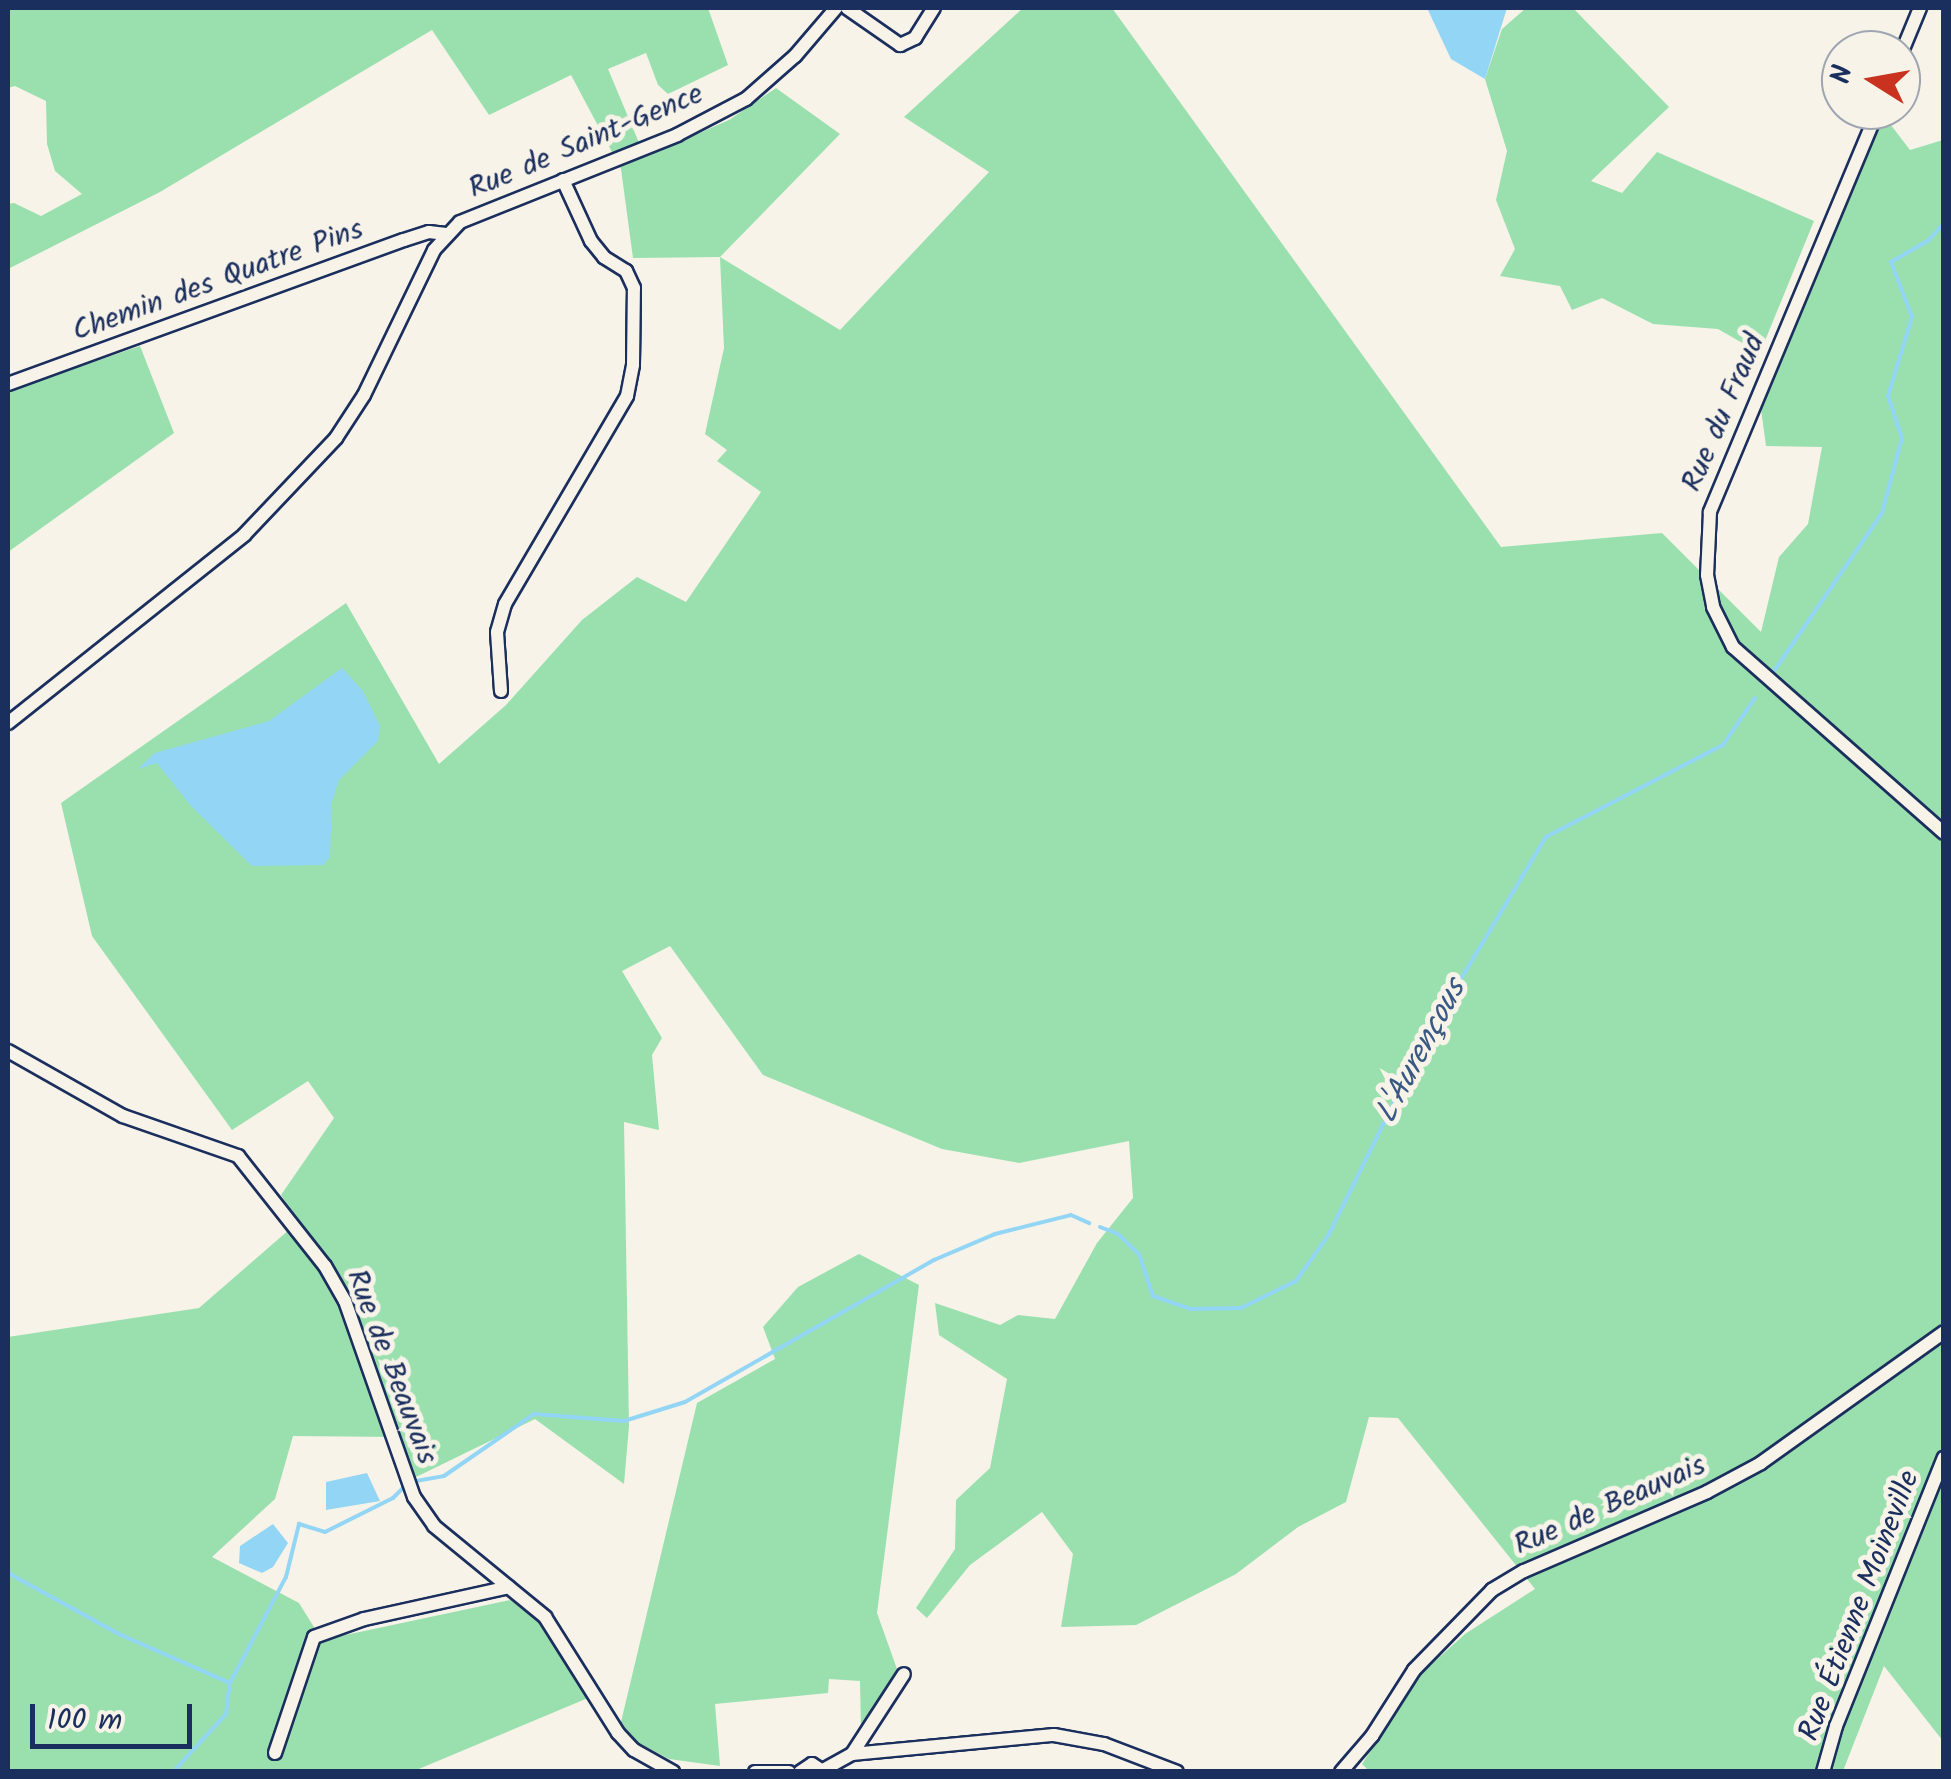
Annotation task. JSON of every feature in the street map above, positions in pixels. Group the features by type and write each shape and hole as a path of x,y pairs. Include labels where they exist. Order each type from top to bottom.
{"street":[{"name":"Rue de Saint-Gence","path":"8,722 244,536 336,438 364,395 434,250 446,234 479,212 677,136 746,99 795,56 836,8"},
{"path":"847,8 900,45 914,38 934,8"},
{"name":"Rue du Fraud","path":"1870,130 1710,512 1707,575 1713,607 1733,647 1944,833"},
{"path":"501,691 497,632 504,604 627,396 633,365 634,288 626,271 604,256 592,241 563,180"},
{"name":"Chemin des Quatre Pins","path":"8,384 404,240 428,232 446,234"},
{"name":"Rue de Beauvais","path":"8,1051 123,1116 238,1156 325,1266 345,1301 414,1498 434,1526 546,1617 626,1742 672,1772"},
{"name":"Rue de Beauvais","path":"1340,1772 1372,1736 1414,1670 1492,1590 1524,1571 1707,1492 1761,1463 1944,1332"},
{"name":"Rue Étienne Moineville","path":"1824,1772 1836,1726 1944,1458"},
{"path":"275,1753 314,1636 364,1620 508,1587"},
{"path":"800,1772 812,1764 824,1771 852,1754 904,1674"},
{"path":"852,1754 1054,1735 1104,1744 1177,1772"},
{"path":"755,1772 788,1772"}],"green space":[{"path":"8,8 708,8 728,65 668,94 658,85 646,53 608,69 645,157 729,120 776,88 840,134 720,257 633,258 621,169 571,75 489,115 432,30 160,192 8,269 8,204 41,216 82,194 55,171 47,144 46,101 15,86 8,88"},
{"path":"1023,8 1112,8 1501,547 1662,533 1761,632 1779,557 1808,524 1822,447 1766,446 1761,409 1878,130 1895,130 1910,150 1943,140 1943,1741 1884,1666 1843,1771 1369,1771 1362,1764 1422,1673 1465,1634 1535,1589 1398,1418 1369,1417 1346,1502 1298,1527 1236,1574 1136,1625 1061,1627 1073,1554 1042,1512 970,1565 927,1618 916,1608 955,1549 956,1500 990,1468 1007,1379 939,1335 935,1303 1000,1325 1018,1315 1055,1319 1097,1243 1133,1198 1129,1141 1019,1163 942,1149 763,1075 670,946 622,971 662,1038 652,1055 659,1130 624,1122 629,1426 624,1484 535,1419 414,1478 397,1437 293,1436 275,1499 212,1557 299,1603 322,1640 510,1600 538,1621 588,1698 414,1771 8,1771 8,1337 199,1308 298,1222 281,1195 334,1118 308,1081 232,1130 92,936 61,803 346,603 439,764 506,705 582,620 637,577 686,602 761,492 717,461 727,450 705,434 724,348 720,257 840,330 989,172 904,117"},
{"path":"1526,8 1573,8 1669,107 1591,181 1622,193 1657,152 1814,221 1760,353 1718,329 1653,324 1602,298 1572,310 1560,286 1500,276 1515,249 1496,200 1507,151 1485,79 1502,29"},
{"path":"140,346 174,433 8,552 8,391"},
{"path":"859,1254 919,1285 877,1613 897,1669 861,1730 860,1681 829,1679 828,1693 715,1704 720,1766 669,1759 635,1741 621,1722 697,1403 775,1359 763,1327 798,1287"}],"water":[{"path":"1427,8 1507,8 1485,79 1451,59"},
{"path":"342,668 363,691 380,726 378,741 339,780 332,802 330,857 323,865 252,866 191,806 157,763 138,769 155,753 269,721"},
{"path":"367,1473 380,1501 326,1510 326,1482"},
{"path":"273,1524 288,1543 273,1567 262,1573 239,1563 240,1546"}],"waterway":[{"name":"L'Aurençous","path":"1774,671 1882,513 1902,438 1888,396 1912,317 1891,262 1929,240 1944,223"},
{"name":"L'Aurençous","path":"1100,1227 1118,1234 1139,1254 1153,1296 1190,1309 1241,1308 1296,1281 1328,1236 1428,1034 1546,837 1723,745 1755,698"},
{"name":"L'Aurençous","path":"416,1481 444,1476 534,1414 624,1421 685,1402 934,1260 995,1234 1071,1215 1089,1223"},
{"name":"L'Aurençous","path":"8,1573 119,1634 230,1683 286,1577 299,1524 325,1532 393,1498 404,1487"},
{"path":"173,1772 226,1714 230,1683"}]}
